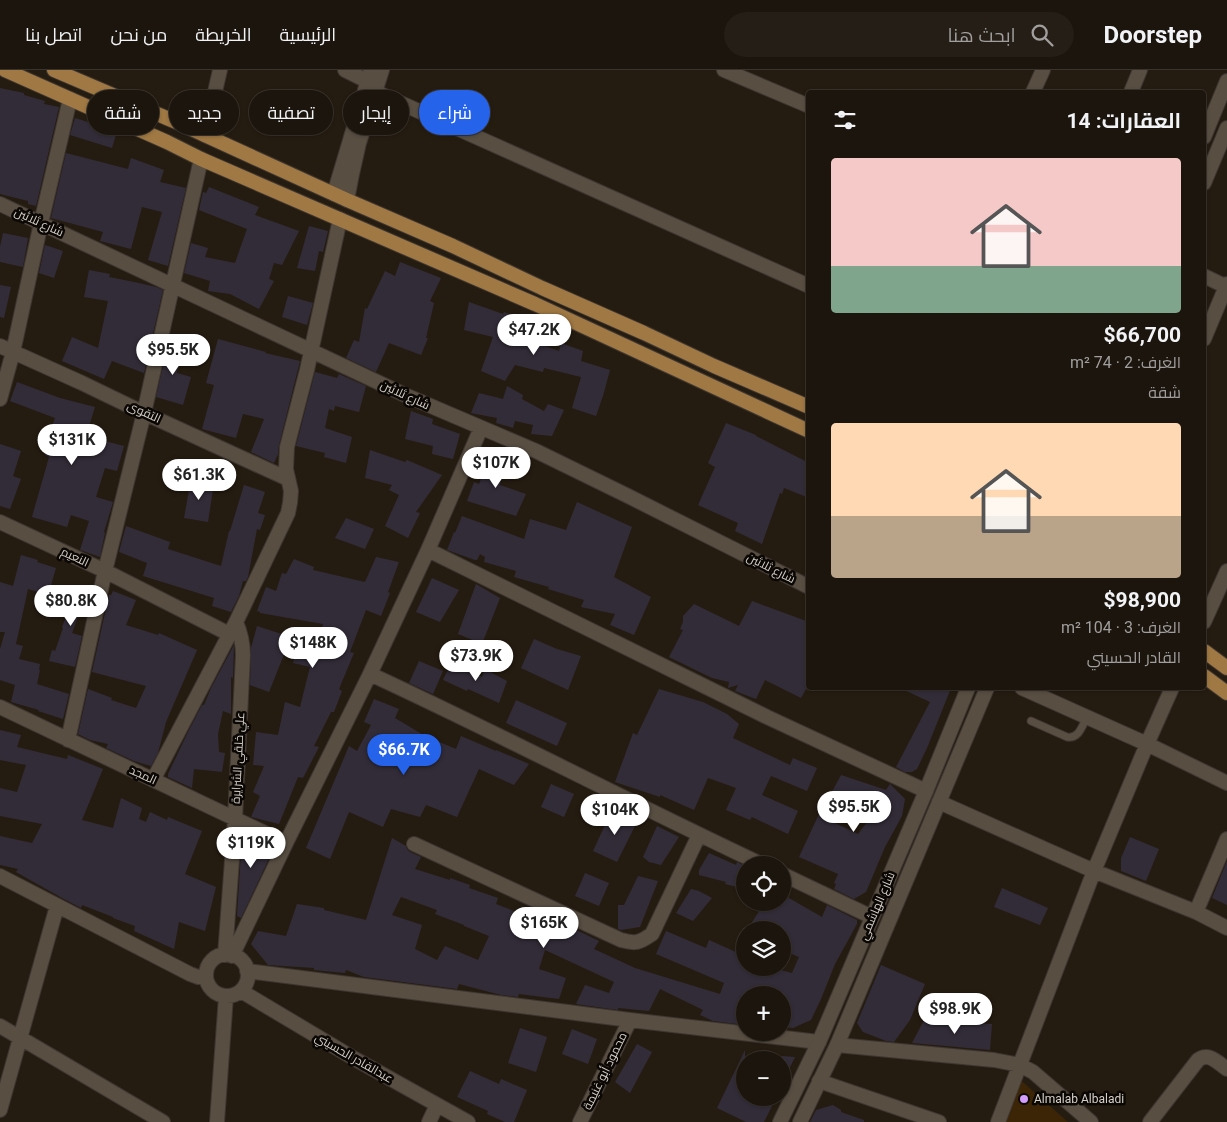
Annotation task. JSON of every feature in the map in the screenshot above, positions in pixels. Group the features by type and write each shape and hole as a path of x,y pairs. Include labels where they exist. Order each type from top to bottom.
{"main road":[{"path":"6,70 201,159 535,304 806,429"},
{"path":"54,70 169,119"},
{"path":"167,142 170,135"},
{"path":"205,135 714,366 806,406"},
{"path":"535,304 542,288"},
{"path":"1206,652 1227,668"},
{"path":"1206,677 1227,692"}],"street":[{"path":"215,90 220,70"},
{"path":"345,70 806,285"},
{"path":"334,194 371,81 382,70"},
{"path":"724,70 806,105"},
{"path":"1034,90 1042,70"},
{"path":"1132,90 1140,70"},
{"path":"347,200 371,81"},
{"path":"1206,132 1227,81"},
{"path":"0,399 6,349 41,223 70,99"},
{"path":"1206,179 1227,128"},
{"path":"68,740 104,570 144,413 201,159"},
{"name":"شارع ثلاثين","path":"0,204 405,395 536,452 608,486 806,585"},
{"path":"153,780 233,628 288,513 291,492 286,460 287,447 340,219"},
{"path":"1206,277 1227,286 1206,334"},
{"name":"التقوى","path":"6,349 288,479"},
{"path":"229,955 370,674 428,550 481,428"},
{"name":"النعيم","path":"0,522 233,628"},
{"path":"428,550 767,717 926,791"},
{"path":"1206,618 1227,571"},
{"name":"علي خلقي الشرايرة","path":"229,955 244,656 241,632 233,628"},
{"path":"370,674 744,856"},
{"name":"شارع الهاشمي","path":"780,1122 819,1042 967,690"},
{"name":"شارع الهاشمي","path":"800,1122 837,1044 986,690"},
{"path":"1026,690 1147,744 1227,783"},
{"path":"998,1122 1094,871 1171,690"},
{"name":"المجد","path":"0,708 286,843"},
{"path":"939,802 1094,871 1196,912 1227,928"},
{"path":"414,844 621,940 633,943 643,940 652,934 699,835"},
{"path":"1196,912 1227,840"},
{"path":"0,876 190,974 206,977"},
{"path":"791,878 872,917"},
{"path":"0,1110 57,906"},
{"path":"229,955 238,958 242,961 247,972 247,980 241,991 231,996 215,992 210,988 206,977 209,965 219,956 229,955"},
{"path":"247,972 630,1020 994,1060 1020,1065 1038,1076 1091,1122"},
{"name":"عبدالقادر الحسيني","path":"241,991 355,1059 468,1122"},
{"path":"217,1122 226,996"},
{"name":"محمود أبو غنيمة","path":"580,1122 630,1020"},
{"path":"0,1026 163,1122"},
{"path":"1150,1122 1203,1056 1213,1058 1227,1069"},
{"path":"819,1081 939,1122"},
{"path":"430,1122 437,1105"}],"lane":[{"path":"1031,721 1073,738 1078,734 1087,717"}],"shaded area":[{"name":"Almalab Albaladi","path":"1015,1075 1068,1122 997,1122"}],"building":[{"path":"0,88 24,93 24,95 45,101 44,104 59,107 36,206 28,204 28,201 0,194"},
{"path":"75,118 87,122 87,135 116,135 112,148 70,135"},
{"path":"66,153 128,169 131,158 164,170 160,182 186,188 168,266 148,260 162,212 142,207 131,249 100,241 103,232 51,218"},
{"path":"209,187 259,207 255,215 299,231 282,265 274,263 269,279 274,281 259,309 230,294 208,291 210,281 184,273 191,243 208,248 205,257 235,263 247,229 199,210 203,192 206,193"},
{"path":"309,226 328,231 323,252 319,251 315,271 297,268"},
{"path":"3,233 28,238 23,267 0,262 0,247"},
{"path":"45,245 63,251 54,278 39,273"},
{"path":"400,262 441,278 430,301 434,303 426,338 428,338 421,355 389,343 376,372 346,358 354,340 359,342 365,308 367,309 385,271 395,276"},
{"path":"89,270 110,274 109,277 163,290 144,373 112,361 104,379 62,361 72,337 98,348 108,301 84,297"},
{"path":"0,285 11,287 4,318 0,317"},
{"path":"288,296 313,303 307,325 282,317"},
{"path":"469,302 525,320 519,337 559,351 561,343 583,351 581,361 610,370 596,416 572,408 581,377 544,368 543,372 515,365 505,381 481,371 493,337 464,330"},
{"path":"218,339 300,361 278,454 274,463 251,452 264,419 243,414 236,438 202,429 214,385 206,383"},
{"path":"169,340 184,344 177,373 191,377 183,405 156,397"},
{"path":"315,372 337,378 339,374 366,386 359,412 335,406 334,411 329,409 325,428 352,437 346,463 324,457 325,453 296,446"},
{"path":"17,382 60,398 95,407 86,436 124,446 117,471 105,468 96,497 113,502 104,532 100,557 80,550 89,521 71,515 67,527 32,517 49,457 45,455 55,418 10,401"},
{"path":"507,386 523,395 522,399 544,411 548,404 564,410 552,436 531,434 533,425 515,421 513,428 496,423 497,418 471,413 479,393 503,399"},
{"path":"411,411 433,419 432,424 460,434 453,459 432,454 433,446 405,439"},
{"path":"726,423 756,435 806,461 806,497 784,488 782,494 780,493 762,544 735,531 738,523 698,505 715,467 708,463"},
{"path":"0,444 21,451 13,476 21,479 10,509 0,506"},
{"path":"370,450 405,462 407,460 442,475 416,512 420,513 408,538 385,526 399,495 389,490 392,485 365,478"},
{"path":"491,453 506,456 500,485 526,494 516,516 467,501 474,482 479,484"},
{"path":"191,479 214,483 208,522 184,518"},
{"path":"244,485 265,492 258,513 265,515 260,530 257,529 248,577 246,581 243,581 239,596 231,612 212,606 214,598 143,576 147,563 119,552 126,526 170,542 168,549 221,566 229,531"},
{"path":"577,502 632,527 614,577 651,597 634,635 610,625 615,614 581,607 584,600 514,577 516,571 484,562 485,557 480,554 477,560 475,560 447,550 462,516 524,539 530,519 566,530"},
{"path":"346,518 374,529 365,549 335,538"},
{"path":"21,555 56,568 48,595 28,589 16,644 23,646 19,659 40,664 37,684 69,694 63,719 11,702 15,685 0,680 0,649 5,632 0,632 0,582 13,586"},
{"path":"376,557 399,562 388,592 390,593 381,616 366,610 350,652 354,653 339,689 342,691 334,712 331,712 314,746 319,747 303,778 298,777 279,824 251,817 260,796 253,792 264,766 253,765 256,732 278,735 285,702 300,707 310,667 293,663 298,639 318,645 323,624 260,613 257,611 266,587 276,591 282,573 286,574 294,559 314,567 313,570 365,582"},
{"path":"432,578 459,590 440,622 416,612"},
{"path":"476,584 500,598 482,644 458,634"},
{"path":"68,585 92,591 87,613 80,612 72,633 82,636 75,667 49,661 52,650 55,651 69,609 66,608 68,601 64,600"},
{"path":"113,591 136,600 126,625 158,635 159,633 197,650 166,722 158,753 151,766 134,761 106,748 108,744 90,740 78,734 88,689 112,698 111,700 136,708 146,686 92,672 109,595"},
{"path":"752,601 806,621 806,689 801,698 765,680 756,699 735,691 738,685 728,688 729,682 712,678 669,657 683,630 680,629 683,616 694,604 739,626"},
{"path":"257,626 291,637 269,692 250,685 251,648"},
{"path":"534,639 557,649 581,656 568,690 521,668"},
{"path":"234,645 233,678 231,677 231,714 223,711 218,734 219,752 225,753 222,772 194,769 192,788 168,777 168,774"},
{"path":"419,661 443,671 433,694 409,683"},
{"path":"452,661 482,677 485,669 507,681 499,703 443,680"},
{"path":"659,689 703,702 727,714 739,724 733,738 790,765 793,758 817,768 807,791 771,776 762,795 798,811 788,834 752,817 750,820 726,810 736,788 708,778 694,810 660,795 660,797 615,782 633,733 637,735"},
{"path":"904,690 950,690 917,769 912,772 905,772 896,767 930,702"},
{"path":"374,699 399,709 395,718 425,736 456,749 461,736 529,764 514,785 479,769 457,817 426,805 420,817 391,809 383,827 349,812 330,859 306,848 349,746 357,751 371,725 364,722"},
{"path":"516,700 567,723 557,746 506,723"},
{"path":"0,730 21,735 17,747 67,759 68,755 103,769 82,820 113,828 121,798 142,808 139,819 146,822 150,812 167,820 168,817 202,831 185,874 216,887 205,931 179,922 174,949 134,931 135,926 82,905 81,908 16,872 18,869 0,865 0,836 32,843 42,824 0,816 0,788 17,792 26,765 0,760"},
{"path":"841,775 886,790 890,784 905,799 902,816 885,847 866,892 854,899 834,889 836,884 834,883 838,874 799,857","holes":["841,806 871,817 858,834 833,822"]},
{"path":"551,784 574,794 564,817 541,807"},
{"path":"611,812 639,818 617,862 593,851"},
{"path":"657,826 679,837 661,865 649,862 643,857"},
{"path":"245,833 273,850 241,918 237,916 242,838"},
{"path":"1130,837 1159,849 1146,881 1121,871 1121,858"},
{"path":"392,838 406,846 410,852 421,857 415,869 470,885 469,888 498,898 496,904 561,930 564,924 599,941 594,949 635,968 720,994 724,983 656,954 666,931 706,948 709,940 736,952 736,976 791,976 799,957 791,954 791,921 753,921 759,911 791,911 791,899 822,917 827,905 857,920 857,924 835,964 811,1020 793,1028 791,1028 791,986 736,986 736,1024 713,1021 700,1015 703,1010 660,989 649,1011 618,1008 618,1010 576,1004 585,985 609,993 614,982 545,950 539,969 566,978 559,999 519,994 518,997 501,995 459,984 457,989 364,977 346,970 345,973 314,970 314,968 268,965 251,944 258,931 286,936 297,904 324,908 324,910 366,920","holes":["401,897 437,910 435,914 489,936 478,960 445,946 437,960 415,949 422,925 392,915"]},
{"path":"709,853 736,865 736,887 725,884 726,882 699,875 699,870"},
{"path":"1227,861 1227,905 1212,898"},
{"path":"585,873 609,883 599,906 575,896"},
{"path":"638,876 658,881 640,927 618,929 618,905 624,905"},
{"path":"1002,888 1048,908 1040,925 994,907"},
{"path":"691,889 712,898 693,921 676,913"},
{"path":"881,965 925,984 910,1020 894,1042 886,1041 863,1032 857,1023"},
{"path":"924,1020 992,1024 990,1050 912,1043"},
{"path":"520,1028 547,1037 536,1072 508,1063"},
{"path":"572,1029 597,1039 588,1064 562,1054"},
{"path":"637,1044 652,1052 630,1093 615,1082"},
{"path":"791,1057 795,1057 791,1065"},
{"path":"736,1069 736,1106 772,1106 764,1122 746,1122 717,1108"},
{"path":"470,1071 499,1084 501,1079 527,1090 514,1122 505,1122 487,1114 488,1111 457,1097"},
{"path":"833,1105 841,1110 841,1112 864,1120 864,1122 810,1122 816,1110"}],"place":[{"name":"Almalab Albaladi","path":"1024,1099"}]}
